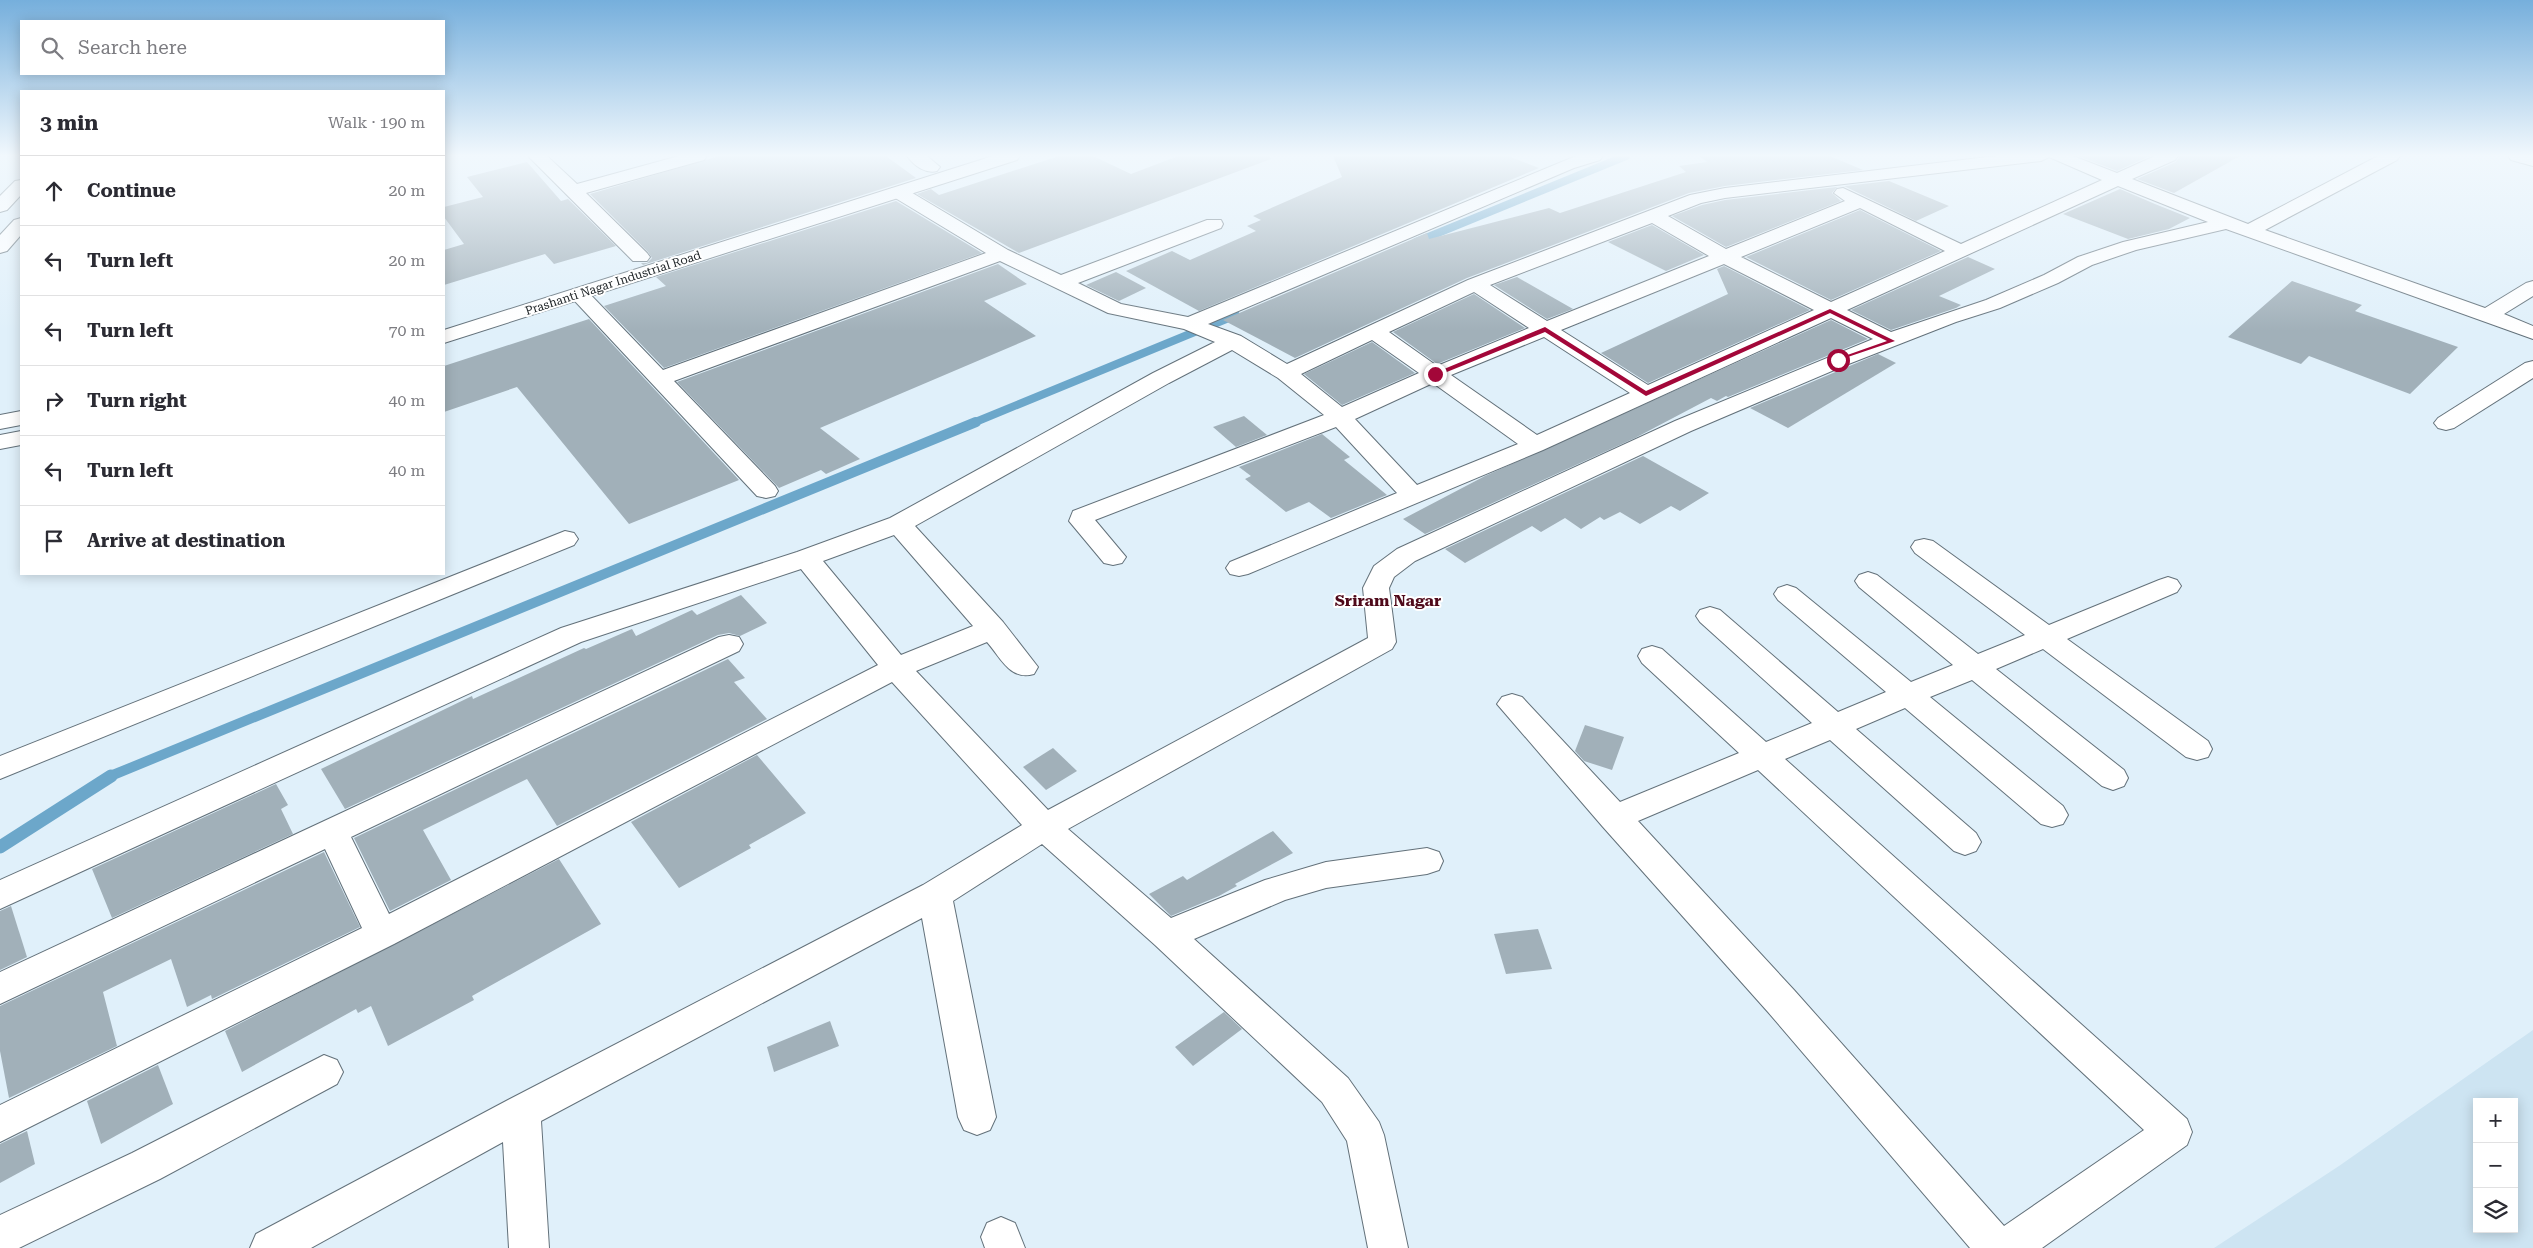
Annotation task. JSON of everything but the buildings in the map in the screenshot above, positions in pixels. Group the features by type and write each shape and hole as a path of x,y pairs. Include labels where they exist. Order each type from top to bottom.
{"street":[{"path":"597,214 640,257"},
{"name":"Prashanti Nagar Industrial Road","path":"445,319 768,214"},
{"name":"Prashanti Nagar Industrial Road","path":"445,336 828,214"},
{"path":"935,214 1001,254 1115,309 1192,326 1233,342 1286,373 1340,417 1412,495"},
{"path":"1192,326 1451,214"},
{"path":"1112,557 1082,521 1082,516 1340,417 1435,374 1828,214"},
{"path":"1884,214 1960,252"},
{"path":"1238,568 1535,444 2042,214"},
{"path":"2205,214 2533,333"},
{"path":"270,1248 521,1112 935,895 1044,827 1382,642 1376,588 1383,572 1406,555 1683,426 1838,360 1949,318 1993,304 2051,279 2085,261 2130,246 2238,227 2265,214"},
{"path":"1286,373 1475,284 1652,215 1724,256 1892,341"},
{"path":"1060,283 1214,224"},
{"path":"0,247 20,225"},
{"path":"658,380 1001,254"},
{"path":"1475,284 1646,394"},
{"path":"2486,315 2505,306 2533,287"},
{"path":"579,294 658,380 766,491"},
{"path":"1373,331 1535,444"},
{"path":"0,894 571,635 806,558 899,524 1161,378 1233,342"},
{"path":"2446,423 2533,368"},
{"path":"0,422 20,418"},
{"path":"0,442 20,438"},
{"path":"899,524 1024,667"},
{"path":"0,768 565,539"},
{"path":"1924,547 2197,749"},
{"path":"806,558 896,668 1044,827 1167,934 1335,1090 1365,1135 1388,1248"},
{"path":"1868,581 2113,778"},
{"path":"1614,818 2168,586"},
{"path":"1787,594 2052,815"},
{"path":"1710,616 1965,842"},
{"path":"0,1124 382,934 896,668 992,629"},
{"path":"0,989 729,644"},
{"path":"1652,656 2173,1132 2007,1248"},
{"path":"1512,704 1781,1001 1997,1248"},
{"path":"333,832 382,934"},
{"path":"1167,934 1277,889 1326,874 1427,861"},
{"path":"935,895 977,1117"},
{"path":"0,1236 146,1166 324,1072"},
{"path":"521,1112 529,1248"}],"shaded area":[{"path":"2533,1030 2533,1248 2214,1248 2339,1166"}],"waterway":[{"path":"1416,242 1484,214"},
{"path":"973,423 1236,315"},
{"path":"108,777 976,422"},
{"path":"0,847 111,776"}],"district":[{"name":"Sriram Nagar","path":"1388,600"}],"route":[{"path":"1435,374 1545,329 1646,394 1830,311 1892,341 1838,360"}]}
